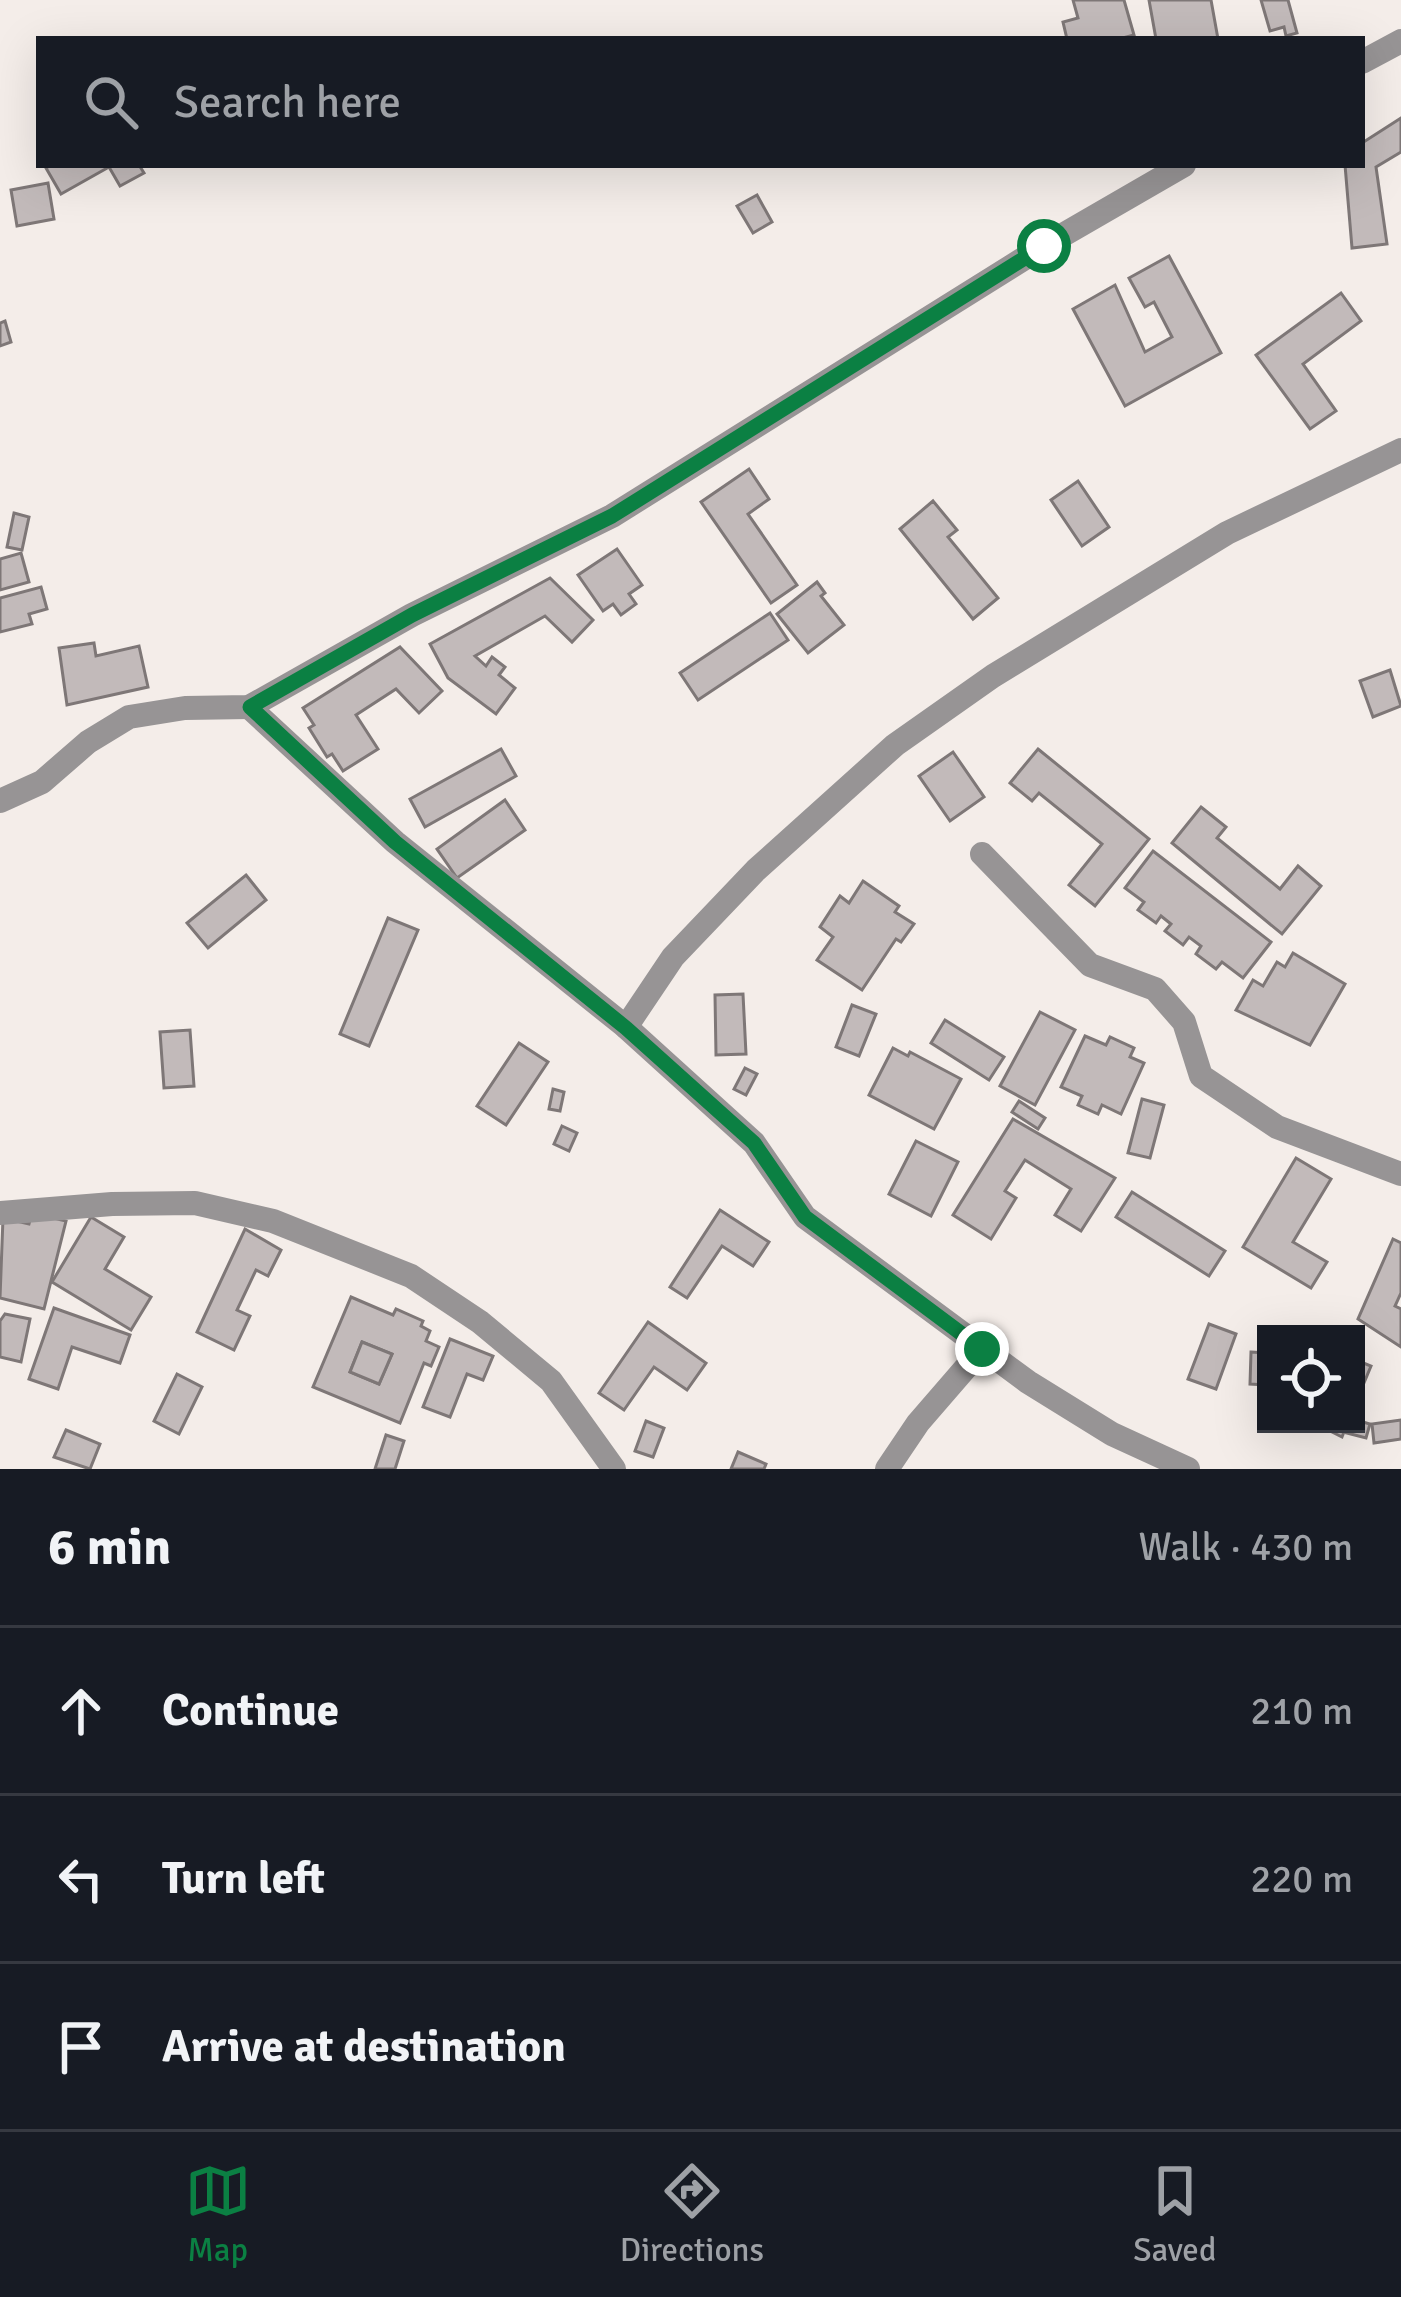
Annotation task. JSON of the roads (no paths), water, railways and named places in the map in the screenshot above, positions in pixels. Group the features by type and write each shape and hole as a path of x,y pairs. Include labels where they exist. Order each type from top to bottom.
{"street":[{"path":"1365,60 1401,41"},
{"path":"0,801 42,782 88,742 129,717 184,708 250,707 412,615 612,516 1044,246 1179,168"},
{"path":"626,1028 673,957 756,869 895,745 993,676 1227,533 1401,450"},
{"path":"250,707 395,842 626,1028 754,1143 805,1217 982,1349 1112,1434 1189,1469"},
{"path":"982,854 1090,965 1155,989 1184,1022 1201,1076 1277,1127 1401,1174"},
{"path":"0,1214 112,1204 195,1203 273,1221 411,1276 480,1322 551,1381 614,1469"},
{"path":"887,1469 918,1423 982,1349"}]}
